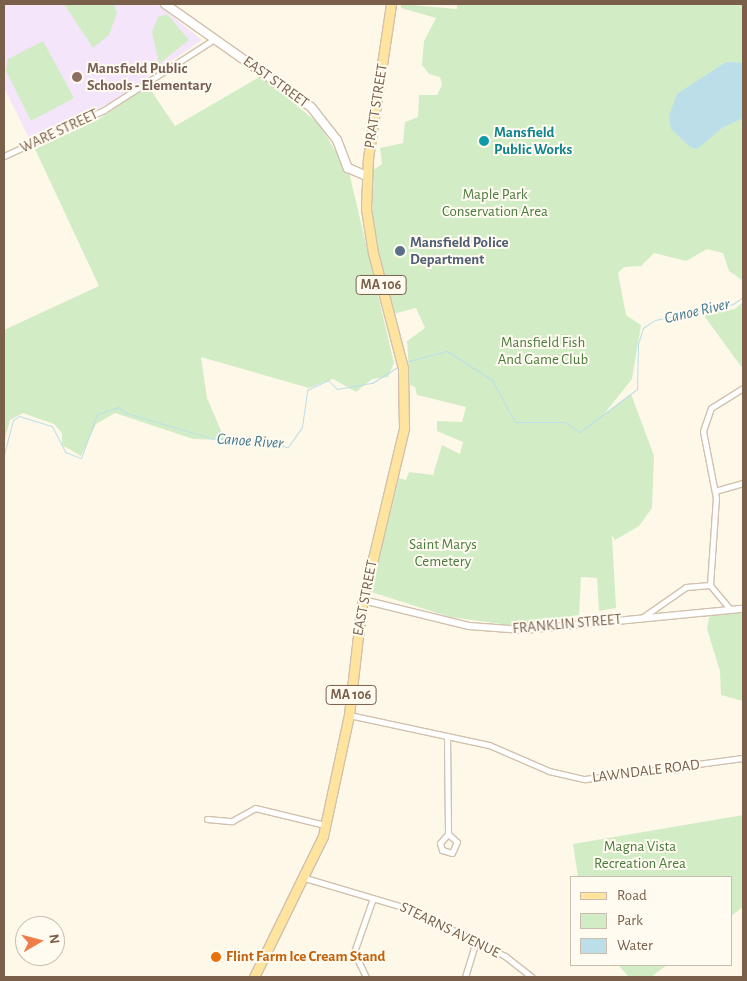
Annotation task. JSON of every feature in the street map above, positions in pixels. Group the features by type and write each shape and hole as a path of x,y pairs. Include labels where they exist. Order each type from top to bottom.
{"main road":[{"name":"EAST STREET","path":"165,4 310,106 337,140 348,168 367,176"},
{"name":"PRATT STREET","path":"366,209 367,176 391,4"},
{"name":"EAST STREET","path":"254,977 305,878 325,825 349,715 363,600 403,439 402,363 372,253 366,209"}],"street":[{"name":"WARE STREET","path":"4,156 104,110 214,39"},
{"path":"730,609 710,586 715,491 702,441 706,419 717,402 743,388"},
{"path":"715,491 743,483"},
{"path":"643,616 686,587 710,586"},
{"name":"FRANKLIN STREET","path":"363,600 496,629 532,630 643,616 743,609"},
{"name":"LAWNDALE ROAD","path":"349,715 489,745 549,771 585,779 743,758"},
{"path":"447,736 448,834"},
{"path":"208,819 232,821 255,808 325,825"},
{"name":"STEARNS AVENUE","path":"305,878 413,910 476,940 532,977"},
{"path":"366,977 354,949 373,898"},
{"path":"465,977 476,940"}],"shaded area":[{"name":"Mansfield Public Schools - Elementary","path":"4,4 157,4 202,40 109,103 31,142 4,88"}],"green space":[{"path":"64,4 114,4 117,13 109,35 93,48"},
{"path":"401,4 457,9 457,4 743,4 743,281 729,271 723,253 707,249 686,261 654,253 641,266 624,267 618,273 626,315 641,325 632,379 604,414 631,394 654,456 652,508 639,526 615,540 612,535 616,608 599,611 597,578 581,577 579,615 516,626 450,617 371,592 399,478 406,480 409,472 433,475 442,445 460,454 463,442 437,431 437,421 462,422 466,407 417,395 415,387 410,385 407,341 425,328 416,308 393,314 373,229 372,171 382,164 380,148 403,143 405,122 418,117 419,95 437,95 442,85 440,77 429,74 422,65 424,41 436,18 401,8"},
{"path":"167,14 189,40 159,64 152,32 158,17"},
{"path":"43,41 74,98 31,121 6,71 8,59"},
{"path":"261,76 318,123 349,172 394,363 388,377 372,379 356,392 333,379 309,388 201,357 207,398 225,440 193,439 115,413 96,424 81,456 62,445 62,433 54,424 23,413 10,420 4,443 4,330 99,286 35,149 99,119 148,86 175,126"},
{"path":"743,302 743,369 702,313 735,309"},
{"path":"710,613 743,613 743,701 721,695 720,671 707,629"},
{"name":"Magna Vista Recreation Area","path":"743,815 743,907 732,915 732,876 578,876 573,844"},
{"path":"619,966 666,966 651,977 629,977"}],"water":[{"path":"726,62 743,63 743,118 722,128 697,149 690,147 671,129 669,115 677,94"}],"waterway":[{"name":"Canoe River","path":"405,362 447,351 492,380 515,422 565,422 580,432 637,389 638,344 643,328 655,320 733,304 743,297"},
{"name":"Canoe River","path":"4,454 13,420 19,416 52,426 65,452 81,458 97,414 118,407 126,413 214,439 249,439 288,447 302,427 307,390 328,380 337,389 372,383 399,366"}],"place":[{"name":"Mansfield Public Schools - Elementary","path":"77,77"},
{"name":"Mansfield Public Works","path":"484,141"},
{"name":"Mansfield Police Department","path":"400,251"},
{"name":"Flint Farm Ice Cream Stand","path":"216,957"}],"park label":[{"name":"Maple Park Conservation Area","path":"495,202"},
{"name":"Mansfield Fish And Game Club","path":"543,350"},
{"name":"Saint Marys Cemetery","path":"443,552"}]}
